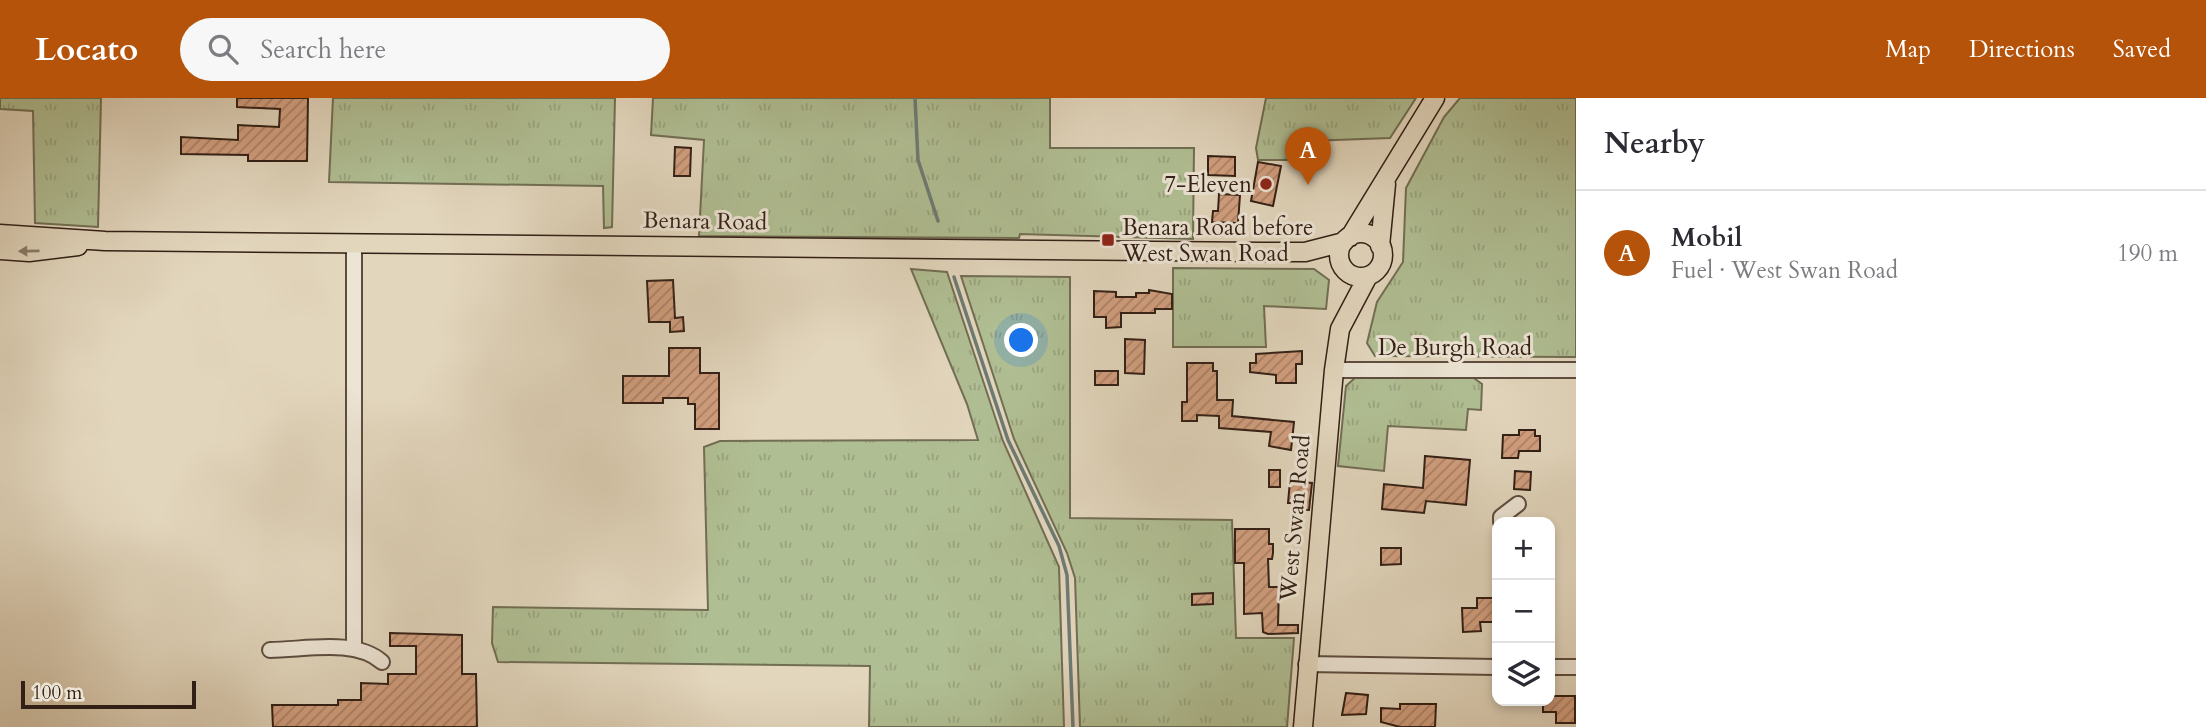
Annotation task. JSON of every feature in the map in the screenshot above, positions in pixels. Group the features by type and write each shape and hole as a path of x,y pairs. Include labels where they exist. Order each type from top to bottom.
{"main road":[{"path":"1386,181 1380,265 1368,276 1357,277 1343,268 1339,252 1386,181 1435,98"},
{"name":"Benara Road","path":"0,234 105,241 1305,252 1347,239"},
{"path":"1347,239 1365,234 1380,246"},
{"name":"Benara Road","path":"0,250 29,252 105,241"},
{"name":"Benara Road","path":"1305,252 1343,268"},
{"name":"West Swan Road","path":"1343,268 1346,316"},
{"name":"West Swan Road","path":"1303,727 1306,664 1340,328 1368,276"}],"street":[{"path":"354,242 354,648"},
{"name":"De Burgh Road","path":"1334,370 1576,370"},
{"path":"1501,517 1518,504"},
{"path":"270,650 354,648 371,653 382,663"},
{"path":"1306,664 1492,667"},
{"path":"1555,667 1576,667"}],"green space":[{"path":"0,98 101,98 98,227 35,223 33,111 0,109"},
{"path":"333,98 615,98 612,227 604,228 603,186 329,182"},
{"path":"653,98 1050,98 1050,148 1194,148 1193,239 1020,234 1019,238 699,236 704,140 651,135"},
{"path":"1266,98 1416,98 1390,138 1308,141 1293,160 1258,160 1256,148"},
{"path":"1460,98 1576,98 1576,357 1375,356 1367,343 1377,302 1403,262 1406,188 1444,117"},
{"path":"1173,268 1314,269 1329,280 1326,309 1264,306 1266,347 1173,347"},
{"path":"911,269 947,272 1003,441 1059,567 1064,727 869,727 870,666 498,662 492,643 493,607 708,610 704,447 720,441 978,440 967,404"},
{"path":"961,276 1070,277 1070,518 1232,520 1236,638 1294,638 1287,727 1080,727 1075,578 1067,553 1014,439"},
{"path":"1471,376 1482,384 1481,410 1468,409 1466,430 1388,426 1384,471 1338,466 1346,386 1356,377"}],"building":[{"path":"237,98 308,98 307,161 248,161 248,155 181,154 181,137 238,140 238,125 279,127 280,109 237,107"},
{"path":"675,147 691,148 690,176 674,176"},
{"path":"1208,156 1235,157 1235,176 1208,175"},
{"name":"7-Eleven","path":"1258,162 1281,166 1273,206 1251,201"},
{"path":"1219,194 1240,195 1238,223 1212,222 1213,211 1218,211"},
{"path":"673,280 675,318 683,317 684,331 670,332 670,322 649,322 647,281"},
{"path":"1149,290 1172,294 1172,309 1155,309 1155,313 1121,313 1121,327 1106,328 1106,317 1094,317 1094,291 1116,292 1116,297 1136,297 1136,293 1149,293"},
{"path":"1125,339 1145,340 1144,374 1125,373"},
{"path":"669,348 700,348 700,373 719,373 719,429 695,429 695,404 688,404 688,398 663,398 663,403 623,403 623,376 669,376"},
{"path":"1302,351 1302,364 1296,364 1296,383 1276,383 1276,375 1250,372 1250,363 1256,363 1256,354"},
{"path":"1187,363 1213,363 1213,371 1217,371 1217,400 1233,400 1232,416 1294,422 1291,450 1269,446 1271,432 1219,428 1219,416 1197,415 1197,421 1182,421 1182,402 1187,402"},
{"path":"1095,371 1118,371 1118,385 1095,385"},
{"path":"1519,430 1535,430 1535,436 1540,436 1540,451 1519,451 1518,458 1502,458 1503,435 1519,435"},
{"path":"1425,456 1470,460 1466,505 1426,501 1424,513 1382,509 1384,484 1423,488"},
{"path":"1269,470 1280,470 1280,487 1269,487"},
{"path":"1515,471 1531,472 1530,490 1514,489"},
{"path":"1290,481 1312,483 1309,510 1293,509 1293,503 1288,503"},
{"path":"1235,529 1269,529 1269,544 1273,544 1273,553 1272,559 1268,559 1269,587 1279,587 1278,625 1298,625 1298,633 1268,634 1263,632 1262,613 1244,614 1244,563 1235,563"},
{"path":"1381,548 1401,548 1401,564 1381,565"},
{"path":"1213,593 1213,604 1192,605 1192,594"},
{"path":"1477,598 1492,598 1492,622 1480,622 1481,631 1463,632 1462,608 1477,608"},
{"path":"390,633 462,635 462,674 476,674 477,727 273,727 272,705 338,705 338,700 361,700 361,683 388,684 388,674 416,674 416,646 390,646"},
{"path":"1346,693 1368,695 1366,714 1342,715"},
{"path":"1555,696 1575,696 1575,723 1556,723 1556,712 1543,712 1543,706 1555,706"},
{"path":"1400,704 1436,704 1435,727 1400,727 1381,722 1381,708 1400,709"}],"waterway":[{"path":"915,98 918,160 938,221"},
{"path":"954,277 1008,440 1059,546 1067,575 1073,727"}],"place":[{"name":"7-Eleven","path":"1266,184"},
{"name":"Mobil","path":"1308,185"},
{"name":"Benara Road before West Swan Road","path":"1108,240"}]}
